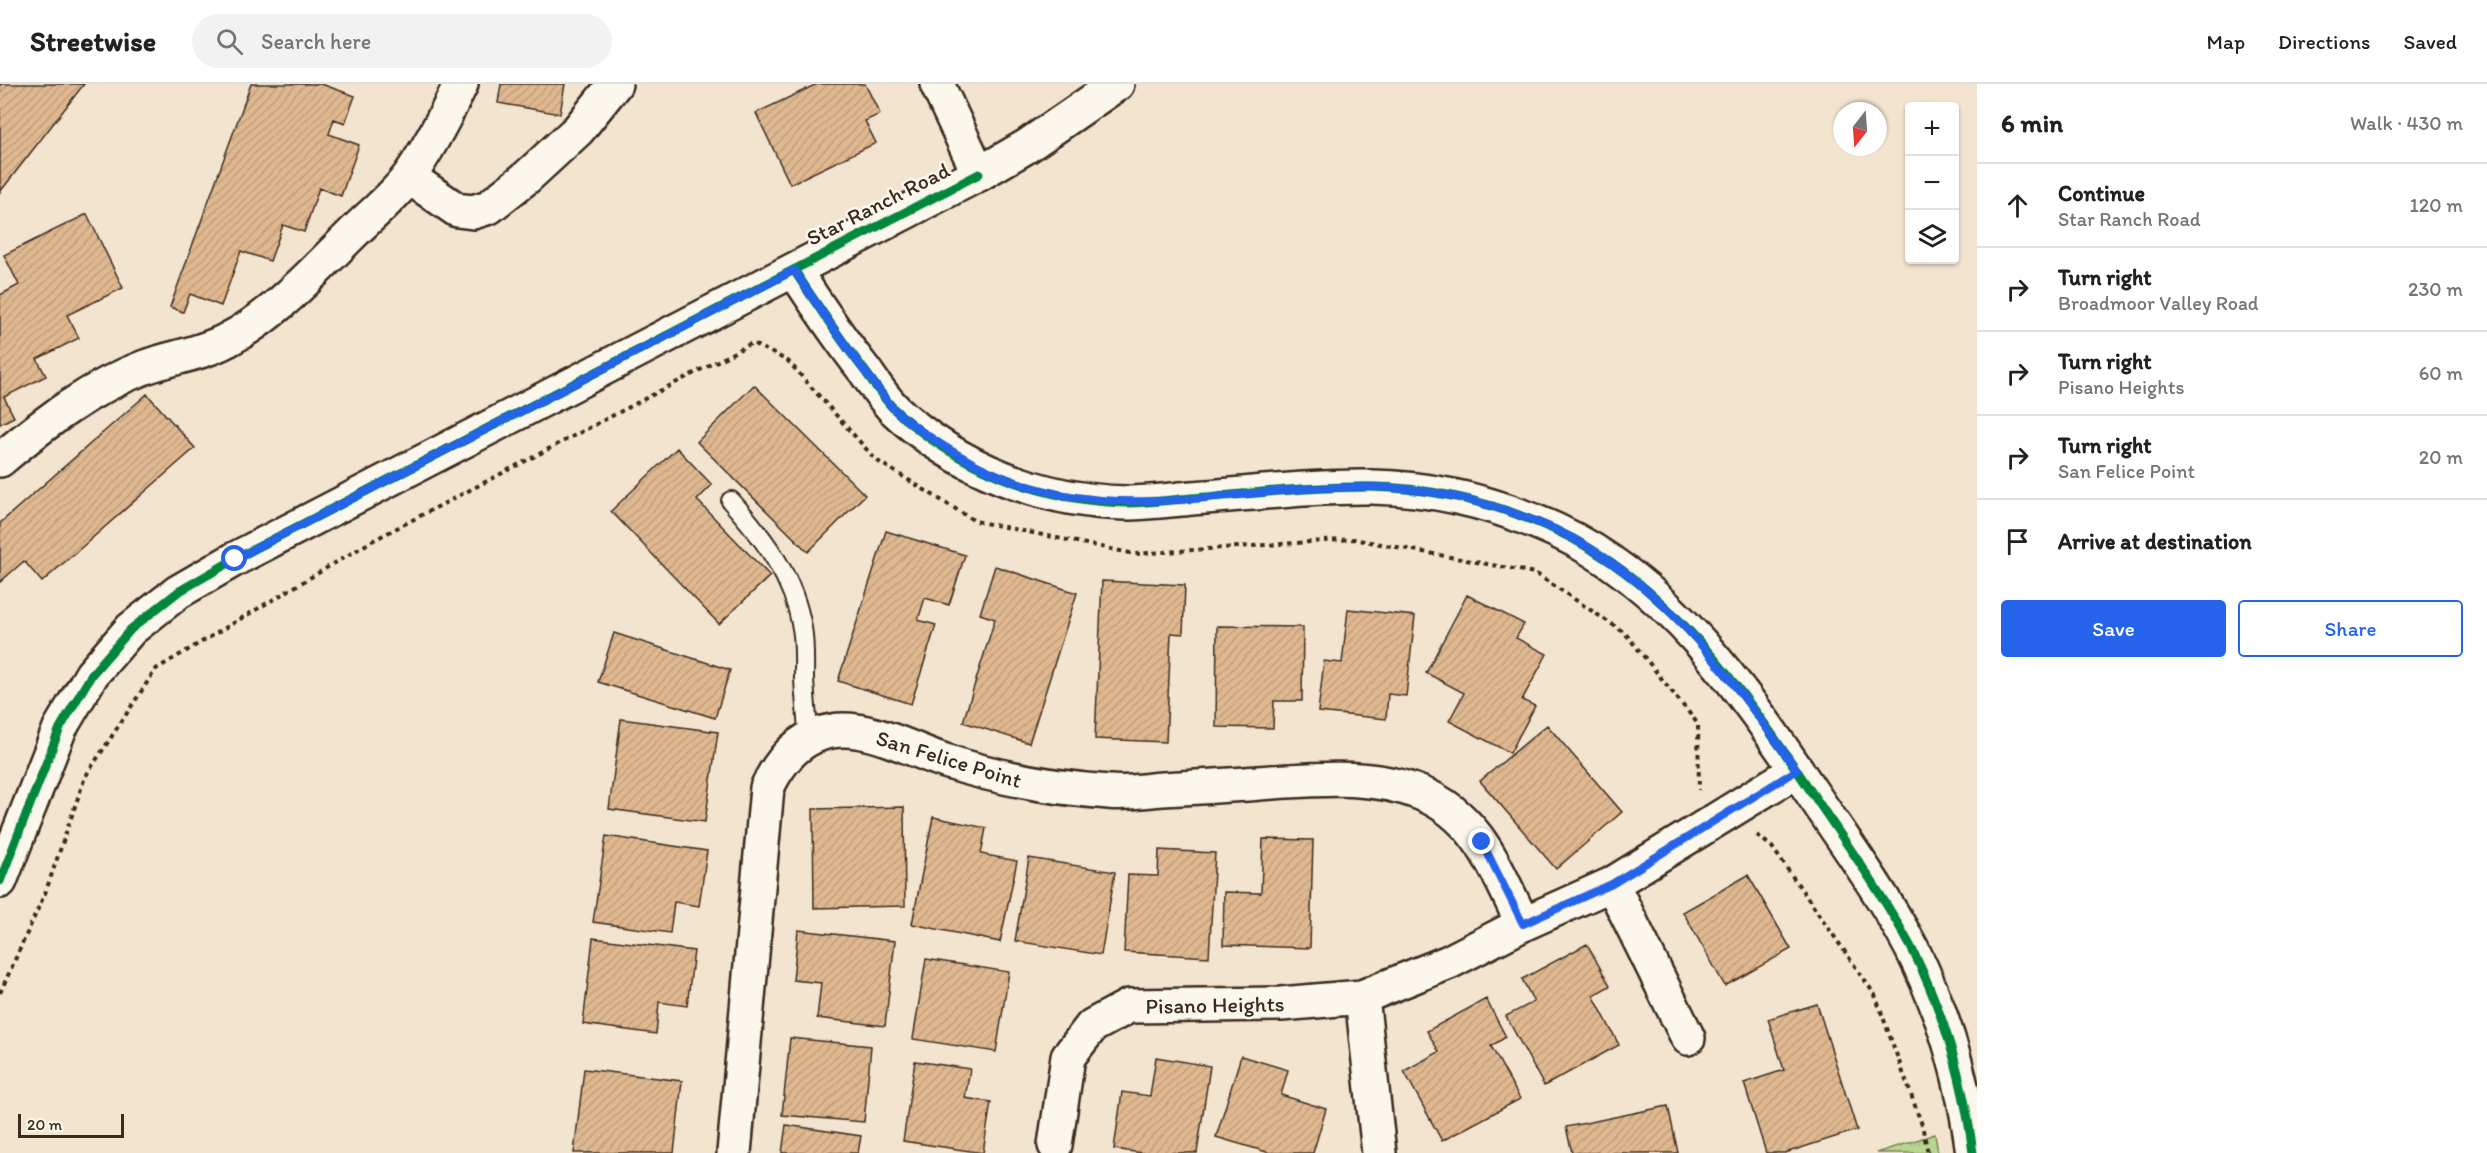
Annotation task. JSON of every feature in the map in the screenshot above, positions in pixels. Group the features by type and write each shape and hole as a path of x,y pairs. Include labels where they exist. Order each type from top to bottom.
{"street":[{"path":"0,460 58,414 105,385 146,367 189,356 228,340 262,317 301,283 409,177 439,130 461,84"},
{"path":"409,177 457,210 473,212 489,207 527,177 578,130 615,84"},
{"path":"937,84 979,174"},
{"name":"Star Ranch Road","path":"0,881 60,728 92,674 131,629 178,592 245,553 979,174 1027,146 1117,84"},
{"path":"794,270 835,333 893,408 942,446 979,468 1019,484 1059,496 1129,503 1326,488 1373,487 1418,490 1506,510 1556,530 1595,551 1639,582 1674,615 1744,696 1876,888 1912,951 1950,1042 1972,1113 1973,1153"},
{"name":"San Felice Point","path":"734,1153 767,788 776,768 793,750 809,738 832,731 855,732 880,737 944,761 1021,782 1112,793 1336,778 1394,784 1421,793 1465,821 1482,842 1523,924"},
{"name":"Pisano Heights","path":"1055,1145 1068,1058 1092,1026 1130,1006 1281,1004 1362,997 1449,962 1523,924 1612,884 1797,770"},
{"path":"1612,884 1688,1038"},
{"path":"1362,997 1379,1153"}],"lane":[{"path":"731,501 752,525 784,571 797,604 803,630 809,738"}],"path":[{"path":"0,993 46,891 85,777 156,669 372,541 752,343 788,361 876,460 975,521 1135,554 1354,539 1535,573 1625,633 1698,724 1697,789 1772,847 1875,995 1922,1125 1929,1153"}],"green space":[{"path":"1935,1134 1938,1153 1876,1153"}],"building":[{"path":"0,84 84,84 0,192"},
{"path":"251,84 321,84 355,96 345,123 334,119 329,134 359,145 341,196 319,188 304,232 283,225 270,261 241,251 221,306 190,294 183,312 170,307"},
{"path":"501,84 565,84 560,114 498,103"},
{"path":"817,84 865,84 880,114 865,121 876,143 790,184 756,113"},
{"path":"87,214 123,288 67,315 79,338 37,359 46,376 4,397 14,417 0,424 0,295 19,285 4,255"},
{"path":"754,385 865,495 808,552 697,442"},
{"path":"147,394 195,448 42,582 24,561 0,582 0,523"},
{"path":"677,448 712,485 697,500 770,576 719,624 611,511"},
{"path":"886,531 965,555 949,605 925,598 918,620 936,625 911,704 838,681"},
{"path":"995,566 1077,593 1029,743 963,722 995,619 980,614"},
{"path":"1102,581 1185,585 1183,634 1171,633 1166,742 1095,739"},
{"path":"1467,595 1524,624 1516,638 1547,654 1522,700 1535,706 1510,753 1449,721 1464,693 1426,673"},
{"path":"1348,609 1415,616 1406,696 1388,694 1386,719 1318,712 1324,661 1342,663"},
{"path":"1217,626 1303,627 1302,701 1274,701 1273,728 1216,727"},
{"path":"614,633 730,670 715,718 598,682"},
{"path":"621,719 718,732 705,822 609,809"},
{"path":"1547,725 1622,812 1556,869 1480,781"},
{"path":"904,807 905,906 814,908 813,809"},
{"path":"933,817 986,828 981,854 1017,861 1000,942 912,924"},
{"path":"606,836 707,851 699,906 674,902 670,933 593,922"},
{"path":"1263,839 1313,840 1310,948 1223,945 1224,892 1261,893"},
{"path":"1159,850 1215,853 1209,957 1124,952 1128,875 1158,876"},
{"path":"1029,858 1115,872 1101,955 1015,941"},
{"path":"1748,875 1791,949 1725,986 1683,912"},
{"path":"798,930 895,941 885,1026 817,1018 821,983 793,980"},
{"path":"593,938 694,951 687,1006 659,1002 656,1034 583,1024"},
{"path":"1587,944 1610,986 1593,995 1619,1045 1544,1086 1506,1016 1534,1002 1522,979"},
{"path":"926,959 1009,972 996,1052 913,1039"},
{"path":"1486,999 1506,1037 1491,1046 1520,1099 1442,1141 1404,1071 1439,1052 1427,1031"},
{"path":"1817,1004 1857,1130 1785,1153 1766,1153 1744,1083 1784,1070 1768,1019"},
{"path":"790,1038 871,1046 864,1122 782,1115"},
{"path":"1241,1056 1288,1070 1281,1095 1326,1109 1313,1153 1270,1153 1216,1137"},
{"path":"1156,1057 1210,1066 1197,1153 1142,1153 1114,1149 1122,1092 1150,1096"},
{"path":"915,1061 970,1069 965,1098 991,1102 983,1153 903,1141"},
{"path":"584,1069 682,1081 674,1153 574,1153"},
{"path":"1668,1106 1678,1153 1572,1153 1566,1127"},
{"path":"786,1125 861,1136 858,1153 782,1153"}],"cycle path":[{"path":"0,881 60,728 92,674 131,629 178,592 235,559 979,174"},
{"path":"794,270 837,334 895,410 945,449 1002,478 1063,496 1126,503 1349,487 1419,490 1488,505 1555,530 1596,552 1633,578 1700,642 1758,714 1889,908 1912,949 1943,1023 1958,1075 1973,1153"}],"route":[{"path":"235,559 794,270 835,333 893,408 933,440 979,468 1019,484 1059,496 1129,503 1326,488 1373,487 1418,490 1506,510 1556,530 1595,551 1639,582 1674,615 1744,696 1797,770 1612,884 1523,924 1482,842"}]}
